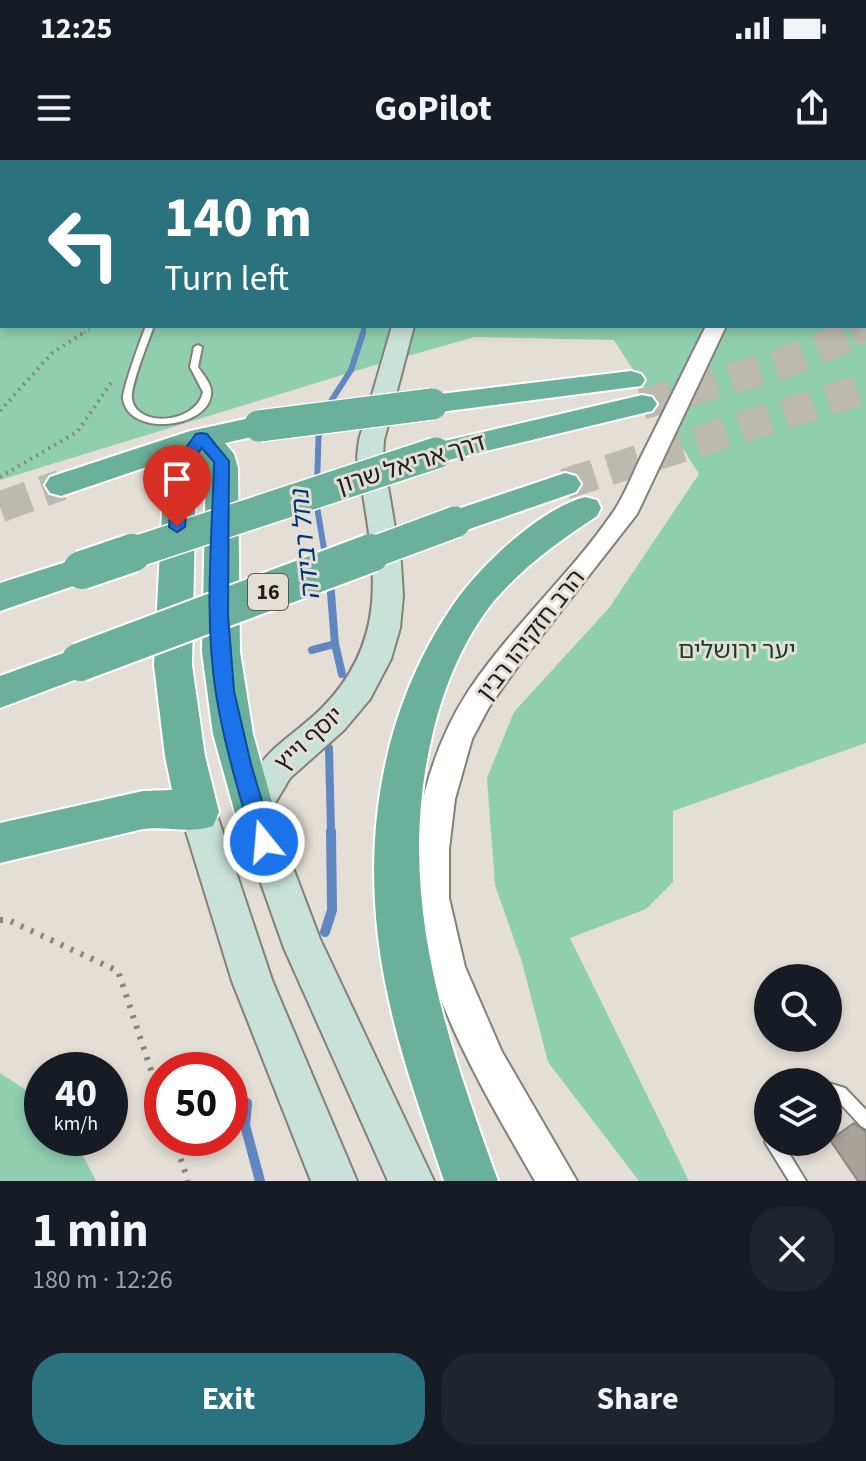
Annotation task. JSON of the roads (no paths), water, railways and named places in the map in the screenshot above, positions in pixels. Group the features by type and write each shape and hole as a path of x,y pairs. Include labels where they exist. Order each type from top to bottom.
{"highway":[{"name":"דרך אריאל שרון","path":"0,597 436,453 637,392 432,404 259,426 201,438"},
{"path":"201,438 221,461 219,614 225,691 253,810"},
{"path":"61,485 201,438"},
{"path":"0,843 143,810 161,808 198,812 178,706 173,621 180,474 187,455 201,438"},
{"name":"16","path":"0,692 455,522 575,496 496,572 472,602 431,674 404,762 397,805 398,899 406,965 421,1034 471,1181"}],"main road":[{"name":"יוסף וייץ","path":"253,810 280,762 327,724 360,689 384,643 388,623 389,579 370,457 371,439 380,398 402,328"},
{"path":"253,810 304,948 411,1181"},
{"path":"198,812 252,981 334,1181"}],"street":[{"name":"הרב חזקיהו רבין","path":"557,1181 489,1065 448,968 432,898 433,849 439,799 458,737 479,699 508,658 625,514 715,328"}],"lane":[{"path":"149,328 126,405 130,412 144,419 178,419 202,404 206,398 206,388 194,367 198,347"},
{"path":"842,1095 866,1121"},
{"path":"782,1156 798,1181"}],"waterway":[{"name":"נחל רבידה","path":"363,335 364,328"},
{"name":"נחל רבידה","path":"326,409 351,370 363,333"},
{"name":"נחל רבידה","path":"317,483 319,425"},
{"name":"נחל רבידה","path":"316,501 325,555"},
{"name":"נחל רבידה","path":"325,553 326,559"},
{"name":"נחל רבידה","path":"330,580 335,644"},
{"path":"312,650 335,644"},
{"name":"נחל רבידה","path":"335,644 342,674"},
{"name":"נחל רבידה","path":"329,748 331,833"},
{"name":"נחל רבידה","path":"325,932 332,910 331,831"},
{"name":"נחל רבידה","path":"248,1136 260,1181"}],"tunnel":[{"path":"853,335 866,330"},
{"path":"853,335 857,333"},
{"path":"642,404 776,366 853,335"},
{"path":"565,484 866,388"},
{"path":"0,507 61,485"}],"park label":[{"name":"יער ירושלים","path":"737,650"}]}
